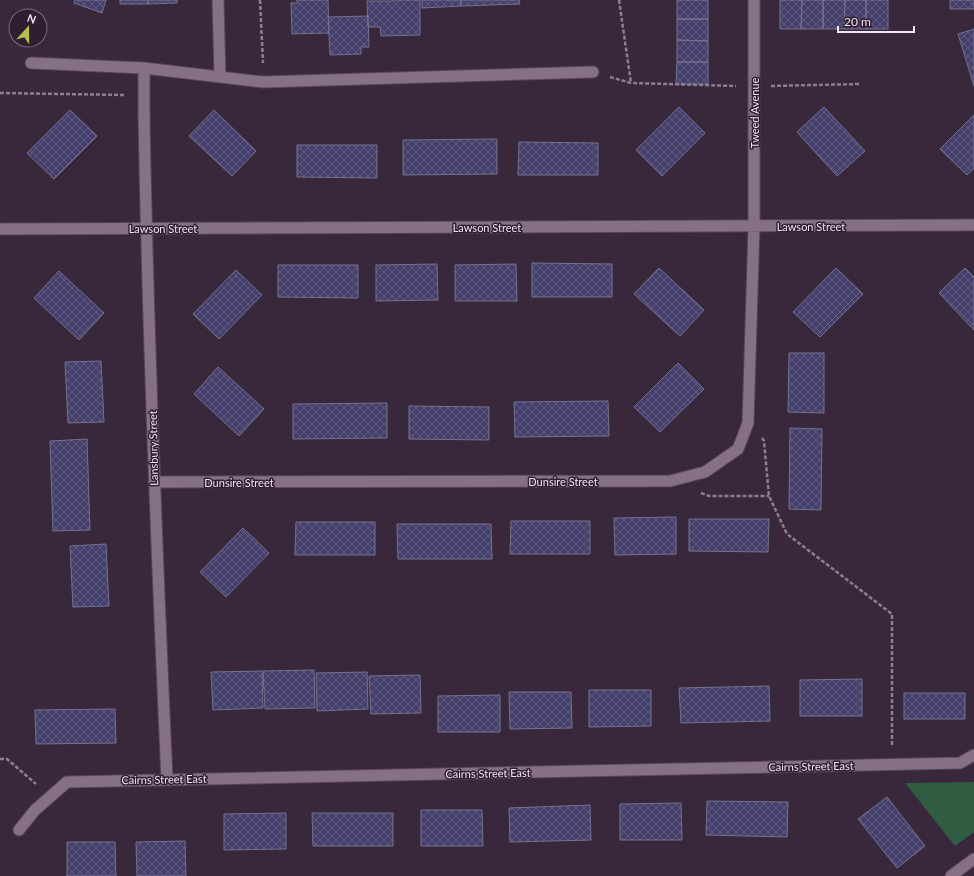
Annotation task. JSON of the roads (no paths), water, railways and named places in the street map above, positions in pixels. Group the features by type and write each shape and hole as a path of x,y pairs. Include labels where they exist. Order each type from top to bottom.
{"street":[{"path":"218,0 220,76"},
{"name":"Tweed Avenue","path":"754,0 754,226"},
{"path":"31,63 144,68 263,82 592,72"},
{"name":"Lansbury Street","path":"144,68 146,228 154,482 167,779"},
{"name":"Lawson Street","path":"0,228 974,225"},
{"name":"Dunsire Street","path":"154,482 670,481 705,472 738,449 748,423 754,226"},
{"name":"Cairns Street East","path":"19,830 35,810 67,782 960,763 974,755"},
{"path":"951,876 974,859"}]}
